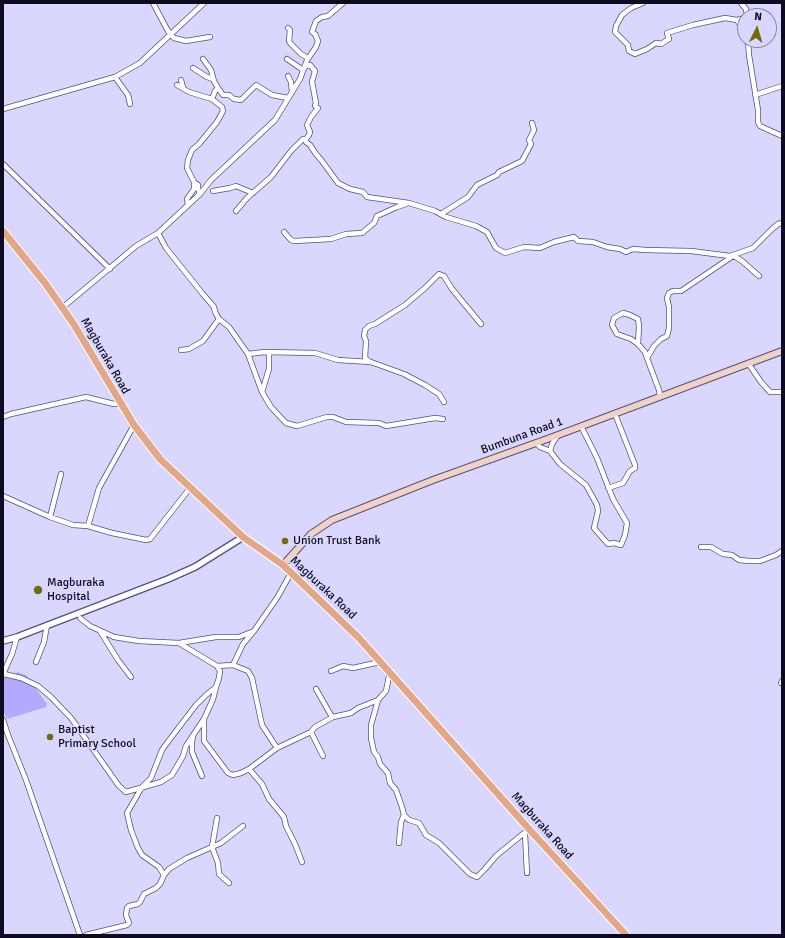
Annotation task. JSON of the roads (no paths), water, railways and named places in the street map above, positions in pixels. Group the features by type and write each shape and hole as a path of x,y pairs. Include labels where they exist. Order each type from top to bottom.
{"main road":[{"name":"Magburaka Road","path":"3,231 45,282 73,323 120,404 134,425 160,458 243,537 283,565 337,616 390,671 527,831 626,935"},
{"name":"Bumbuna Road 1","path":"283,565 311,534 332,520 433,480 782,351"}],"street":[{"path":"153,3 171,34 179,40 186,41 210,37"},
{"path":"3,109 115,77 140,63 204,3"},
{"path":"62,308 136,246 158,233 275,120 300,79 308,58 316,47 318,41 315,34 312,32 316,21 322,17 328,16 343,3"},
{"path":"643,3 631,8 622,15 616,26 616,32 628,45 629,51 635,54 656,43 661,44 668,39 667,33 693,25 725,18 737,20"},
{"path":"288,28 290,30 291,44 301,54 308,58"},
{"path":"749,48 758,110 758,122 760,126 782,136"},
{"path":"203,59 211,70 213,79 223,95"},
{"path":"287,59 304,69"},
{"path":"236,210 252,193 271,178 291,151 309,135 310,132 307,125 318,108 315,106 316,103 312,82 315,71 310,65 304,69"},
{"path":"193,68 213,79"},
{"path":"288,76 291,82 292,92"},
{"path":"115,77 128,95 130,104"},
{"path":"181,80 183,87"},
{"path":"177,85 183,87 189,92 212,99 222,107 223,111 217,122 199,144 192,150 188,160 187,168 194,182 198,185 200,194"},
{"path":"212,99 214,100 223,95 241,100 256,86 272,95 288,98"},
{"path":"755,95 782,86"},
{"path":"212,99 218,88"},
{"path":"441,214 468,197 477,185 497,175 499,172 522,162 531,144 529,140 534,130 532,123"},
{"path":"305,139 338,183 350,189 363,192 367,197 409,203 476,226 486,232 496,248 505,253 524,246 540,248 554,242 574,237 578,241 593,242 626,252 633,249 691,251 732,256 750,267 759,276"},
{"path":"3,164 110,269"},
{"path":"188,205 188,199 194,189 194,182"},
{"path":"213,191 236,186 252,193"},
{"path":"284,232 291,240 294,241 331,239 346,234 362,233 374,223 377,216 409,203"},
{"path":"647,358 654,346 661,339 667,336 669,328 669,307 667,298 669,293 673,291 681,291 730,257 753,248 771,230 778,224 782,223"},
{"path":"158,233 166,248 214,307 215,312 220,319 230,327 248,354 262,392 271,407 286,423 297,426 327,417 333,417 346,422 379,423 386,426 435,418 443,419"},
{"path":"365,358 365,330 369,326 375,324 405,305 426,288 438,274 444,276 452,289 481,324"},
{"path":"638,344 638,318 622,313 614,318 612,325 617,334 631,339 645,352 660,394 658,397"},
{"path":"181,350 189,349 203,341 220,319"},
{"path":"248,354 269,352 315,353 338,360 371,362"},
{"path":"262,392 269,368 269,352"},
{"path":"357,361 365,358"},
{"path":"365,358 371,362 404,374 425,385 440,394 444,402"},
{"path":"748,363 760,382 770,392 782,392"},
{"path":"3,417 86,398 120,404"},
{"path":"608,488 623,483 630,471 635,468 615,414"},
{"path":"88,526 99,488 134,425"},
{"path":"536,443 540,447 550,451 569,473 586,485 597,505 598,511 594,528 608,544 614,543 621,545 625,535 627,523 608,488 597,458 581,426"},
{"path":"550,451 558,435"},
{"path":"50,517 61,474"},
{"path":"3,496 50,517 74,525 88,526 142,540 150,539 190,488"},
{"path":"3,641 168,579 195,567 243,537"},
{"path":"701,547 711,547 723,554 732,555 739,560 749,561 760,561 782,551"},
{"path":"234,664 243,644 277,598 291,573"},
{"path":"80,618 114,637 146,642 179,643 216,637 239,637 254,631"},
{"path":"36,662 44,642 46,625"},
{"path":"100,630 131,677"},
{"path":"16,637 12,654 3,674 21,678 38,686 51,697 71,718 119,786 126,792 161,782 172,774 183,756 186,746 195,734"},
{"path":"108,644 114,637"},
{"path":"179,643 217,666 220,671 213,699 192,740 192,752 202,776"},
{"path":"331,671 343,666 353,668 380,662"},
{"path":"217,666 234,664 248,671 252,678 262,725 277,748"},
{"path":"204,719 204,741 228,773 233,775 241,773 249,769 277,748 311,732 315,727 332,717 351,713 358,708 378,700 386,692 390,671"},
{"path":"164,875 159,867 142,855 131,830 127,813 142,787 151,778 162,750 174,732 196,704 216,687"},
{"path":"316,688 332,717"},
{"path":"378,700 372,725 372,744 374,752 380,764 388,773 390,783 396,790 404,815 409,820 419,823 426,835 439,842 474,876 477,876 496,856 527,831"},
{"path":"3,720 5,736 26,780 80,935"},
{"path":"311,732 323,756"},
{"path":"249,769 262,784 269,799 284,817 286,826 296,844 302,862"},
{"path":"399,843 401,822 404,815"},
{"path":"217,818 212,847 218,864 219,874 229,883"},
{"path":"86,935 127,925 129,923 126,915 127,908 138,904 144,894 156,888 169,870 187,858 221,843 243,826"},
{"path":"527,831 527,874"}],"place":[{"name":"Union Trust Bank","path":"285,541"},
{"name":"Magburaka Hospital","path":"38,590"},
{"name":"Baptist Primary School","path":"50,737"}]}
